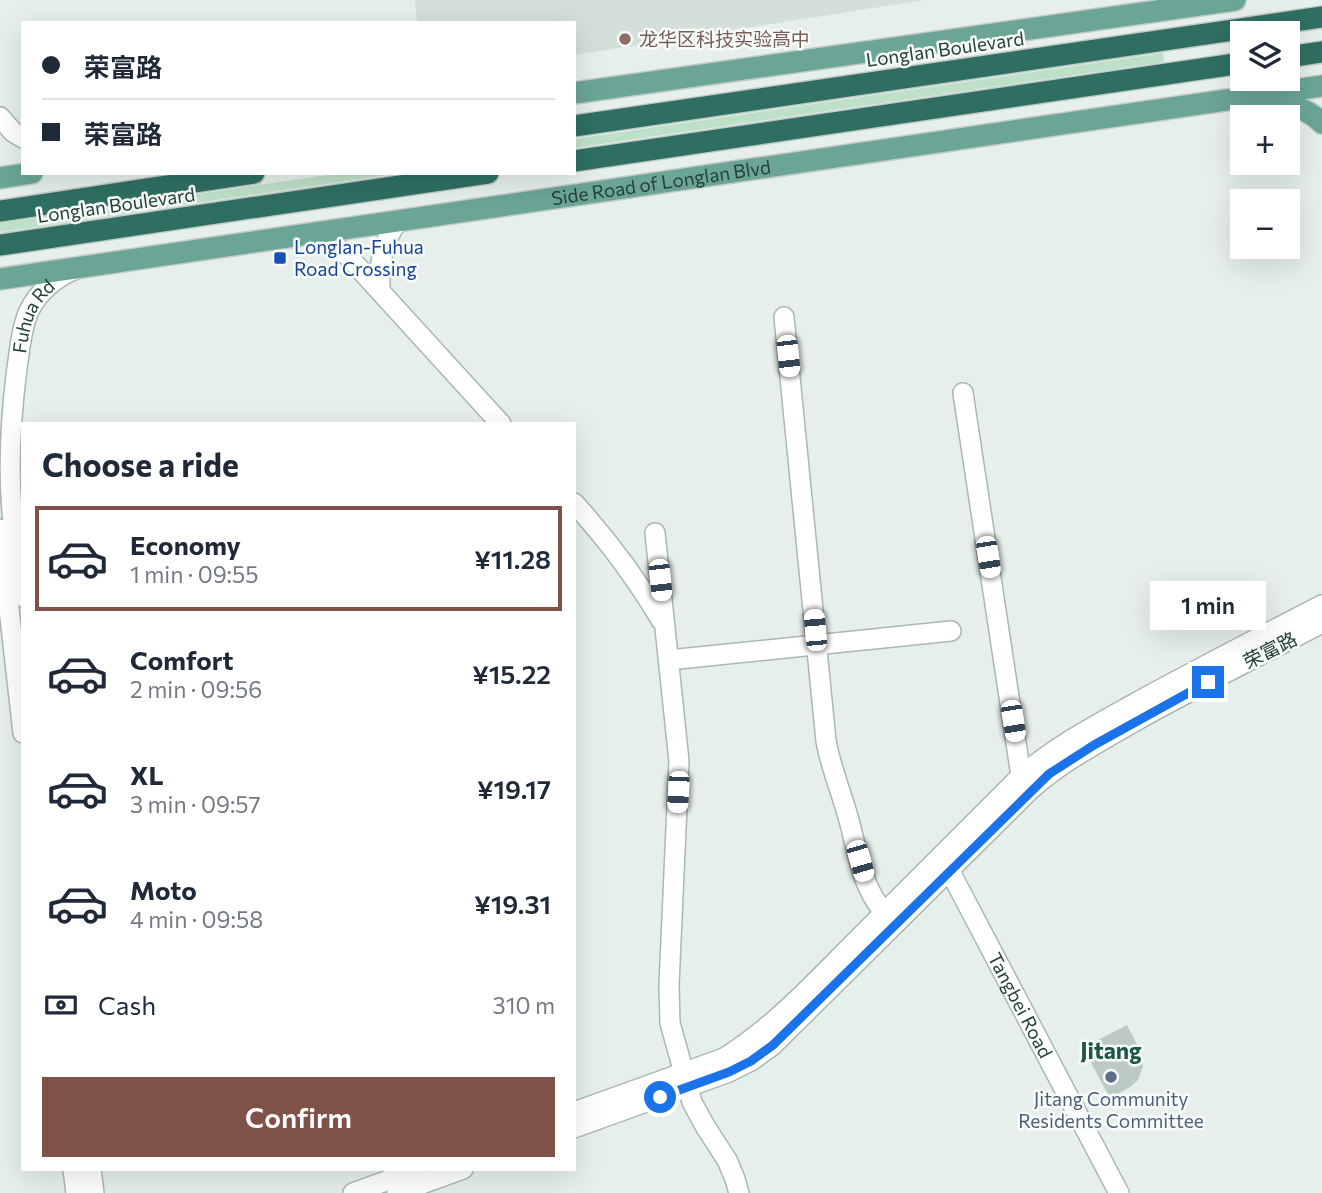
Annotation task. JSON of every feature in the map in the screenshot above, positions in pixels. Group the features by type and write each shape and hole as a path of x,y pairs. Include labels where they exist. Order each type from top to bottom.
{"highway":[{"name":"Longlan Boulevard","path":"576,126 1322,17"},
{"path":"1300,55 1322,52"},
{"path":"576,161 1230,65"},
{"path":"576,114 634,117"},
{"name":"Longlan Boulevard","path":"0,211 241,175"},
{"name":"Longlan Boulevard","path":"0,245 474,175"}],"main road":[{"path":"576,93 1235,0"},
{"name":"Side Road of Longlan Blvd","path":"0,279 1322,86"},
{"path":"1242,98 1290,105 1305,110 1322,123"},
{"path":"0,178 21,175"}],"street":[{"path":"0,117 21,137"},
{"path":"380,291 384,245 399,220"},
{"path":"306,233 341,250 499,422"},
{"name":"Fuhua Rd","path":"21,582 10,472 15,386 24,324 30,309 53,282 83,266"},
{"path":"784,317 829,759 846,809 863,875 884,912"},
{"path":"963,393 1021,776"},
{"path":"576,505 620,557 665,627"},
{"path":"0,529 21,715"},
{"path":"655,533 679,761 668,1004 670,1023 692,1102 727,1160 738,1193"},
{"name":"荣富路","path":"576,1111 685,1080 729,1072 751,1061 773,1045 945,863 1021,776 1041,759 1062,744 1156,691 1322,605"},
{"name":"荣富路","path":"576,1127 685,1080 760,1034 884,912 1049,774 1072,758 1163,706 1322,623"},
{"path":"668,660 951,631"},
{"name":"Tangbei Road","path":"945,863 1119,1193"},
{"path":"73,1171 76,1193"},
{"path":"91,1171 94,1193"},
{"path":"353,1193 414,1171"},
{"path":"397,1193 458,1171"}],"shaded area":[{"name":"龙华区科技实验高中","path":"415,0 925,0 576,55 576,21 417,21"}],"green space":[{"path":"1163,53 1164,62 576,148 576,139"},
{"path":"327,175 387,175 0,232 0,223"}],"building":[{"path":"1127,1025 1141,1052 1143,1066 1138,1080 1110,1098 1083,1048"}],"place":[{"name":"龙华区科技实验高中","path":"625,39"},
{"name":"Longlan-Fuhua Road Crossing","path":"280,258"},
{"name":"Jitang Community Residents Committee","path":"1111,1077"}],"district":[{"name":"Jitang","path":"1111,1051"}],"route":[{"path":"660,1097 729,1072 751,1061 773,1045 1049,774 1094,745 1208,682"}]}
